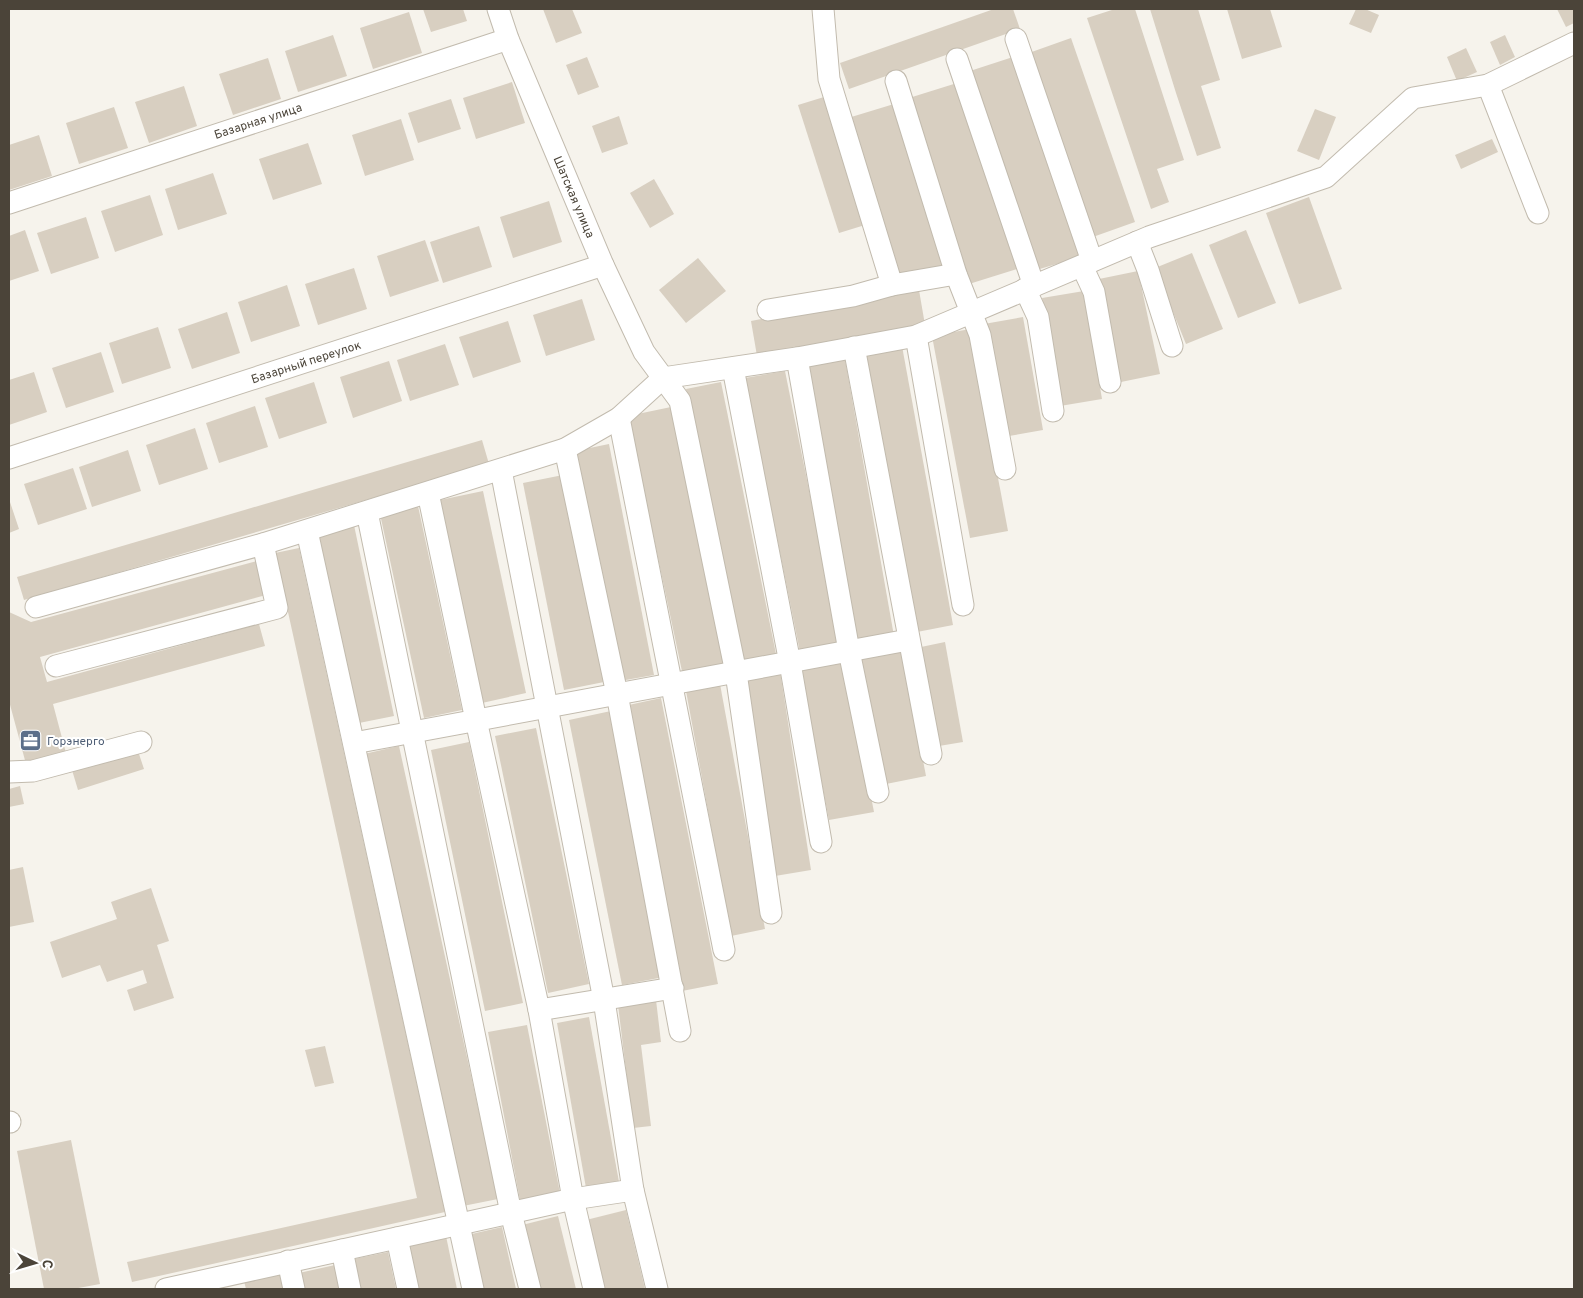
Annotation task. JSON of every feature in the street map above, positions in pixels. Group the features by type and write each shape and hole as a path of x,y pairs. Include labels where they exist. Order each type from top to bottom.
{"street":[{"name":"Шатская улица","path":"498,9 508,39 603,265 644,352 680,401 736,673 771,913"},
{"path":"823,9 829,79 892,285"},
{"path":"1016,38 1087,264 1094,292 1110,382"},
{"name":"Базарная улица","path":"9,203 508,39"},
{"path":"36,608 307,531 565,449 619,418 663,378 797,358 916,336 1137,242 1326,177 1412,98 1488,85 1574,43"},
{"path":"957,59 1038,317 1053,411"},
{"path":"896,81 956,274 980,335 1005,469"},
{"path":"1488,85 1538,213"},
{"path":"1137,242 1172,346"},
{"name":"Базарный переулок","path":"9,458 603,265"},
{"path":"768,310 853,296 892,285 956,274"},
{"path":"916,336 963,605"},
{"path":"854,347 931,754"},
{"path":"797,358 849,651 878,792"},
{"path":"733,368 790,663 821,842"},
{"path":"619,418 724,950"},
{"path":"565,449 617,694 680,1031"},
{"path":"501,470 604,1000 633,1190 657,1289"},
{"path":"428,493 539,1010 572,1199 594,1289"},
{"path":"367,512 511,1213 530,1289"},
{"path":"307,531 473,1289"},
{"path":"56,666 277,608 263,544"},
{"path":"354,743 908,640"},
{"path":"9,772 33,771 141,742"},
{"path":"539,1010 673,988"},
{"path":"171,1289 235,1281 288,1261 572,1199 633,1190"},
{"path":"397,1238 408,1289"},
{"path":"342,1250 350,1289"},
{"path":"288,1261 294,1289"}],"building":[{"path":"423,9 463,9 467,21 431,32"},
{"path":"543,9 572,9 582,33 556,43"},
{"path":"994,9 1013,9 1020,29 849,89 840,63"},
{"path":"1115,9 1135,9 1184,160 1157,169 1169,202 1151,209 1087,18"},
{"path":"1150,9 1198,9 1220,80 1201,86 1221,148 1197,156"},
{"path":"1227,9 1270,9 1282,47 1242,59"},
{"path":"1356,9 1365,9 1379,15 1371,33 1349,24"},
{"path":"1557,9 1574,9 1574,23 1566,27"},
{"path":"409,12 422,53 373,69 360,28"},
{"path":"333,35 347,76 298,92 285,51"},
{"path":"1505,35 1515,57 1500,65 1490,42"},
{"path":"1071,38 1135,222 1090,238 1026,54"},
{"path":"1466,48 1477,72 1457,81 1447,57"},
{"path":"1016,56 1080,257 1033,271 970,71"},
{"path":"587,57 599,87 578,95 566,65"},
{"path":"268,58 281,99 233,115 219,74"},
{"path":"512,82 525,123 476,139 463,98"},
{"path":"957,83 1017,269 969,284 909,98"},
{"path":"184,86 197,126 149,143 135,102"},
{"path":"824,97 865,225 839,233 798,105"},
{"path":"451,99 461,129 418,143 408,113"},
{"path":"894,104 943,267 898,281 848,118"},
{"path":"114,107 128,148 79,164 66,123"},
{"path":"1315,109 1336,117 1319,160 1297,151"},
{"path":"619,116 628,144 602,153 592,126"},
{"path":"401,119 414,160 365,176 352,135"},
{"path":"39,135 52,176 9,190 9,145"},
{"path":"1492,139 1498,152 1461,169 1455,155"},
{"path":"308,143 322,184 273,200 259,159"},
{"path":"213,173 227,214 178,230 165,189"},
{"path":"654,179 674,214 650,228 630,193"},
{"path":"150,195 163,235 115,252 101,211"},
{"path":"1309,197 1342,289 1299,304 1266,213"},
{"path":"549,201 562,242 513,258 500,217"},
{"path":"86,217 99,258 51,274 37,233"},
{"path":"479,226 492,267 443,283 430,242"},
{"path":"25,230 39,271 9,281 9,236"},
{"path":"1246,230 1276,303 1238,318 1209,245"},
{"path":"425,240 439,281 390,297 377,256"},
{"path":"1192,253 1223,329 1186,344 1155,268"},
{"path":"698,258 726,291 686,323 659,290"},
{"path":"354,268 367,309 318,325 305,284"},
{"path":"1138,271 1160,374 1121,382 1099,279"},
{"path":"287,285 300,326 251,342 238,302"},
{"path":"919,290 925,325 757,356 751,321"},
{"path":"1084,291 1102,399 1060,406 1042,298"},
{"path":"582,299 595,340 546,356 533,315"},
{"path":"227,312 240,353 192,369 178,329"},
{"path":"1023,317 1043,430 1003,437 984,324"},
{"path":"508,321 521,362 473,378 459,337"},
{"path":"158,327 171,368 122,384 109,343"},
{"path":"970,329 1008,531 970,538 932,336"},
{"path":"445,344 459,385 410,401 397,360"},
{"path":"902,346 953,625 917,632 866,352"},
{"path":"101,352 114,392 66,408 52,368"},
{"path":"845,359 894,636 856,643 806,366"},
{"path":"389,361 402,401 353,418 340,377"},
{"path":"785,371 840,644 800,652 745,378"},
{"path":"34,372 47,412 9,425 9,380"},
{"path":"314,382 327,423 279,439 265,398"},
{"path":"721,382 777,659 742,666 686,389"},
{"path":"255,406 268,447 219,463 206,423"},
{"path":"671,407 726,667 683,676 628,416"},
{"path":"195,428 208,469 159,485 146,445"},
{"path":"482,440 489,464 24,600 17,577"},
{"path":"609,444 654,675 620,681 575,451"},
{"path":"128,450 141,491 92,507 79,467"},
{"path":"73,468 87,509 38,525 24,484"},
{"path":"563,475 604,682 564,690 523,483"},
{"path":"483,491 526,693 482,703 440,500"},
{"path":"9,499 19,529 9,533"},
{"path":"418,506 462,710 424,718 380,514"},
{"path":"354,525 394,716 359,723 318,532"},
{"path":"299,548 445,1212 132,1282 127,1262 417,1198 275,553"},
{"path":"257,561 266,595 40,657 47,682 259,624 265,646 53,704 66,753 26,764 9,701 9,612 31,622"},
{"path":"945,642 963,742 939,746 921,647"},
{"path":"902,651 926,776 886,784 861,659"},
{"path":"845,661 874,812 829,820 800,670"},
{"path":"780,671 811,870 775,876 744,677"},
{"path":"720,684 765,929 731,936 686,691"},
{"path":"661,698 718,984 682,991 624,706"},
{"path":"611,711 664,977 622,985 569,720"},
{"path":"536,728 589,984 548,993 495,736"},
{"path":"469,742 523,1003 485,1011 431,750"},
{"path":"399,746 498,1199 463,1206 364,754"},
{"path":"137,748 144,769 78,790 72,770"},
{"path":"20,786 24,804 9,807 9,789"},
{"path":"23,867 34,922 9,927 9,870"},
{"path":"151,888 169,941 157,945 174,998 134,1011 127,990 147,983 143,970 107,982 100,965 62,978 50,942 117,919 111,902"},
{"path":"656,1000 661,1042 641,1045 651,1126 633,1128 618,1005"},
{"path":"589,1017 619,1182 586,1188 557,1023"},
{"path":"527,1025 560,1193 520,1200 488,1032"},
{"path":"325,1046 334,1083 315,1087 305,1050"},
{"path":"71,1140 100,1284 73,1289 44,1289 17,1151"},
{"path":"626,1210 645,1289 603,1289 586,1220"},
{"path":"558,1216 576,1289 538,1289 522,1225"},
{"path":"502,1227 516,1289 475,1289 463,1236"},
{"path":"446,1236 457,1289 417,1289 407,1245"},
{"path":"388,1252 396,1289 360,1289 354,1259"},
{"path":"335,1265 340,1289 302,1289 299,1273"},
{"path":"281,1273 284,1289 246,1289 244,1281"}],"place":[{"name":"Горэнерго","path":"31,741"}]}
